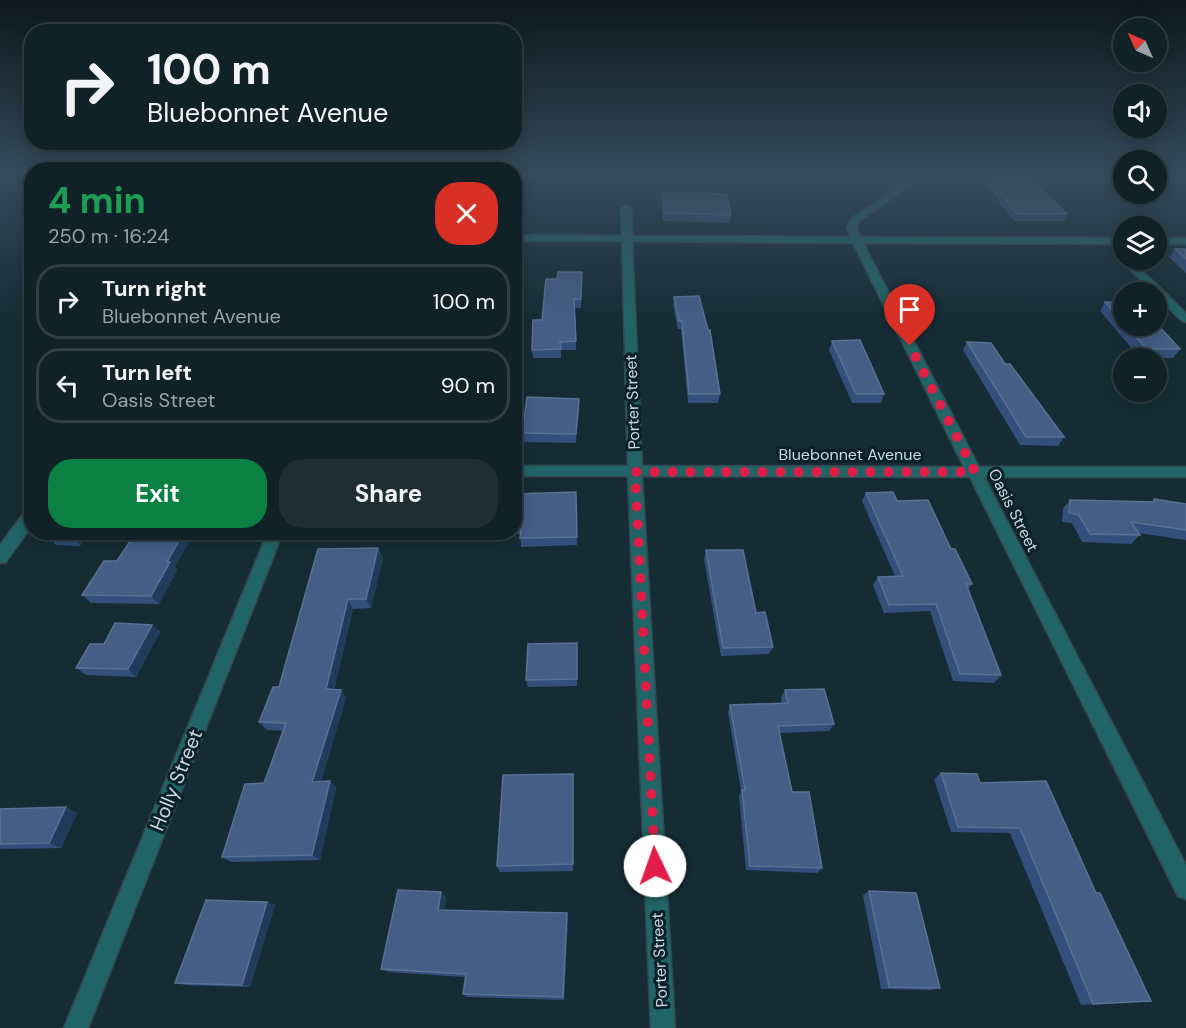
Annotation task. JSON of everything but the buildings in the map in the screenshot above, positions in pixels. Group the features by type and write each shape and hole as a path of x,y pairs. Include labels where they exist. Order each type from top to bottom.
{"street":[{"name":"Porter Street","path":"626,223 635,472 663,1028"},
{"path":"854,223 852,227 856,241"},
{"path":"522,238 1113,240"},
{"path":"1107,240 1113,246"},
{"name":"Oasis Street","path":"856,241 1186,888"},
{"path":"1167,241 1186,241"},
{"path":"1137,270 1186,319"},
{"name":"Bluebonnet Avenue","path":"522,471 1186,471"},
{"path":"0,557 24,524"},
{"name":"Holly Street","path":"76,1028 273,540"}],"route":[{"path":"655,866 635,472 975,472 910,346"}]}
